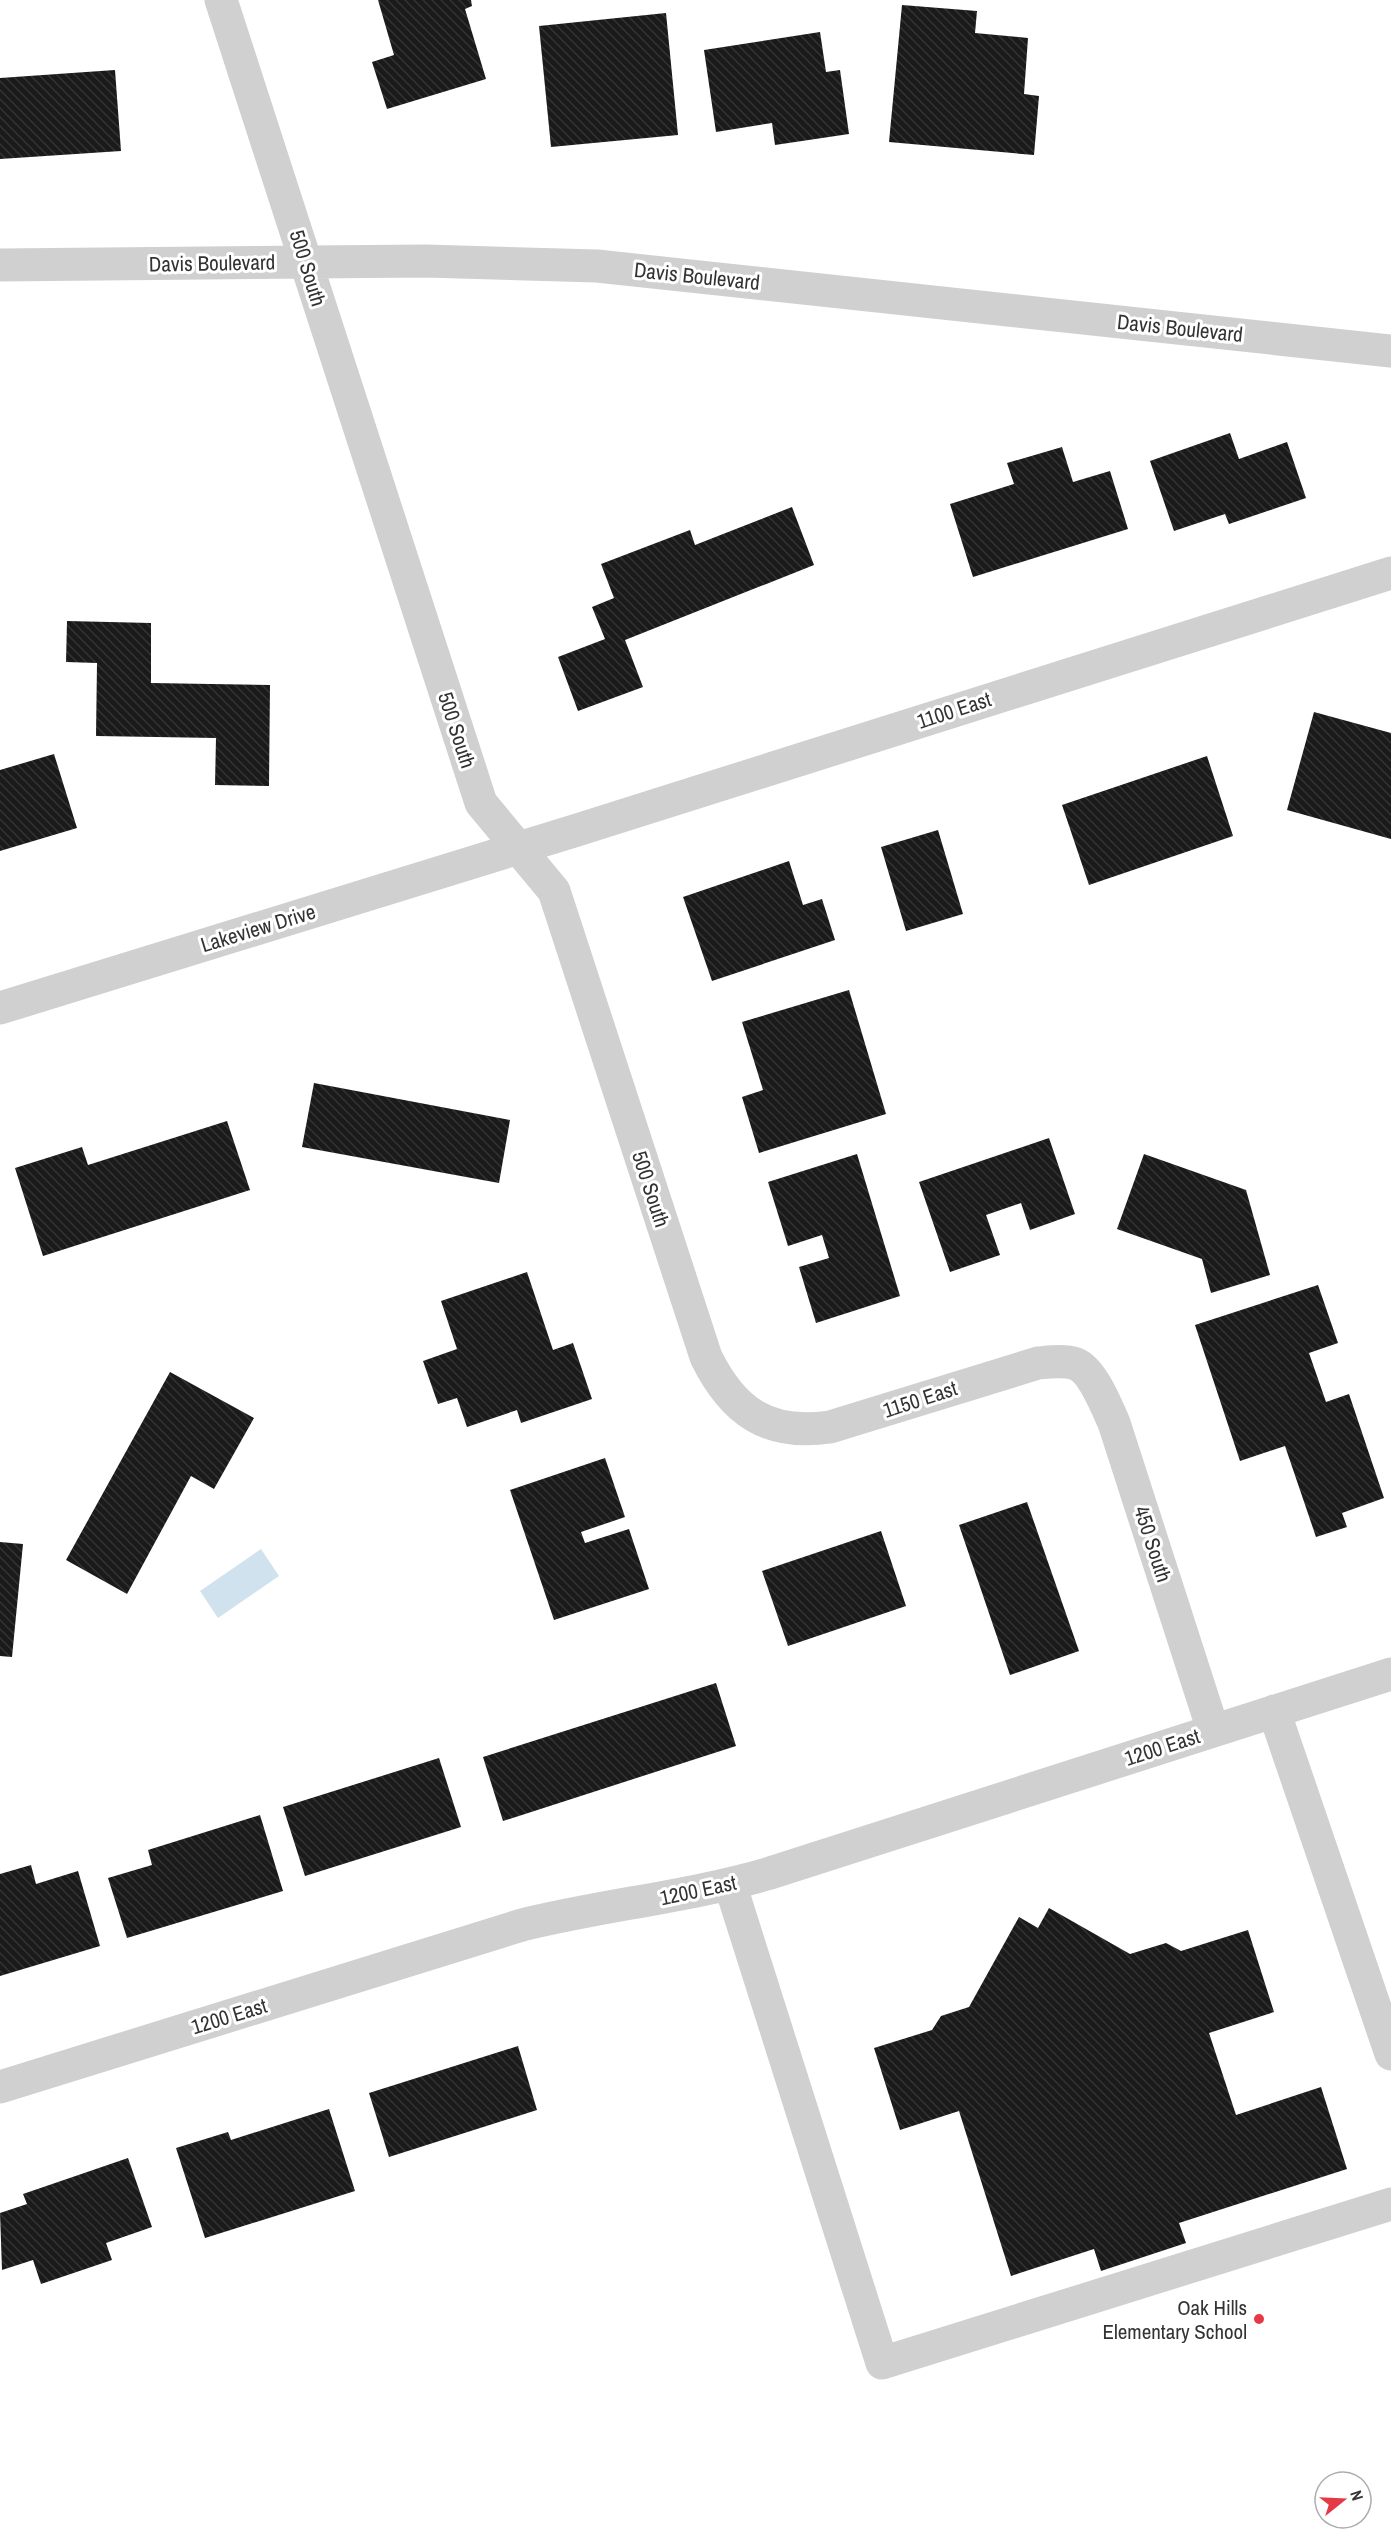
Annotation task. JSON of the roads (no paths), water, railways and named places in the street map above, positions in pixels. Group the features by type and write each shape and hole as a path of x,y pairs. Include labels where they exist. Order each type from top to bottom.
{"street":[{"name":"500 South","path":"221,0 481,803 554,891 706,1357 727,1394 762,1421"},
{"name":"Davis Boulevard","path":"0,265 503,262 597,266 1391,351"},
{"name":"1100 East","path":"517,849 1391,573"},
{"name":"Lakeview Drive","path":"0,1008 517,849"},
{"name":"1150 East","path":"762,1421 784,1428 807,1431 830,1427 1015,1369 1058,1361 1078,1365"},
{"name":"450 South","path":"1078,1365 1093,1381 1114,1423 1214,1730"},
{"name":"1200 East","path":"0,2087 522,1925 561,1915 730,1884 1391,1674"},
{"path":"1274,1711 1391,2054"},
{"path":"730,1884 882,2363 1391,2204"}],"water":[{"path":"261,1549 279,1576 218,1618 200,1591"}],"place":[{"name":"Oak Hills Elementary School","path":"1259,2319"}]}
